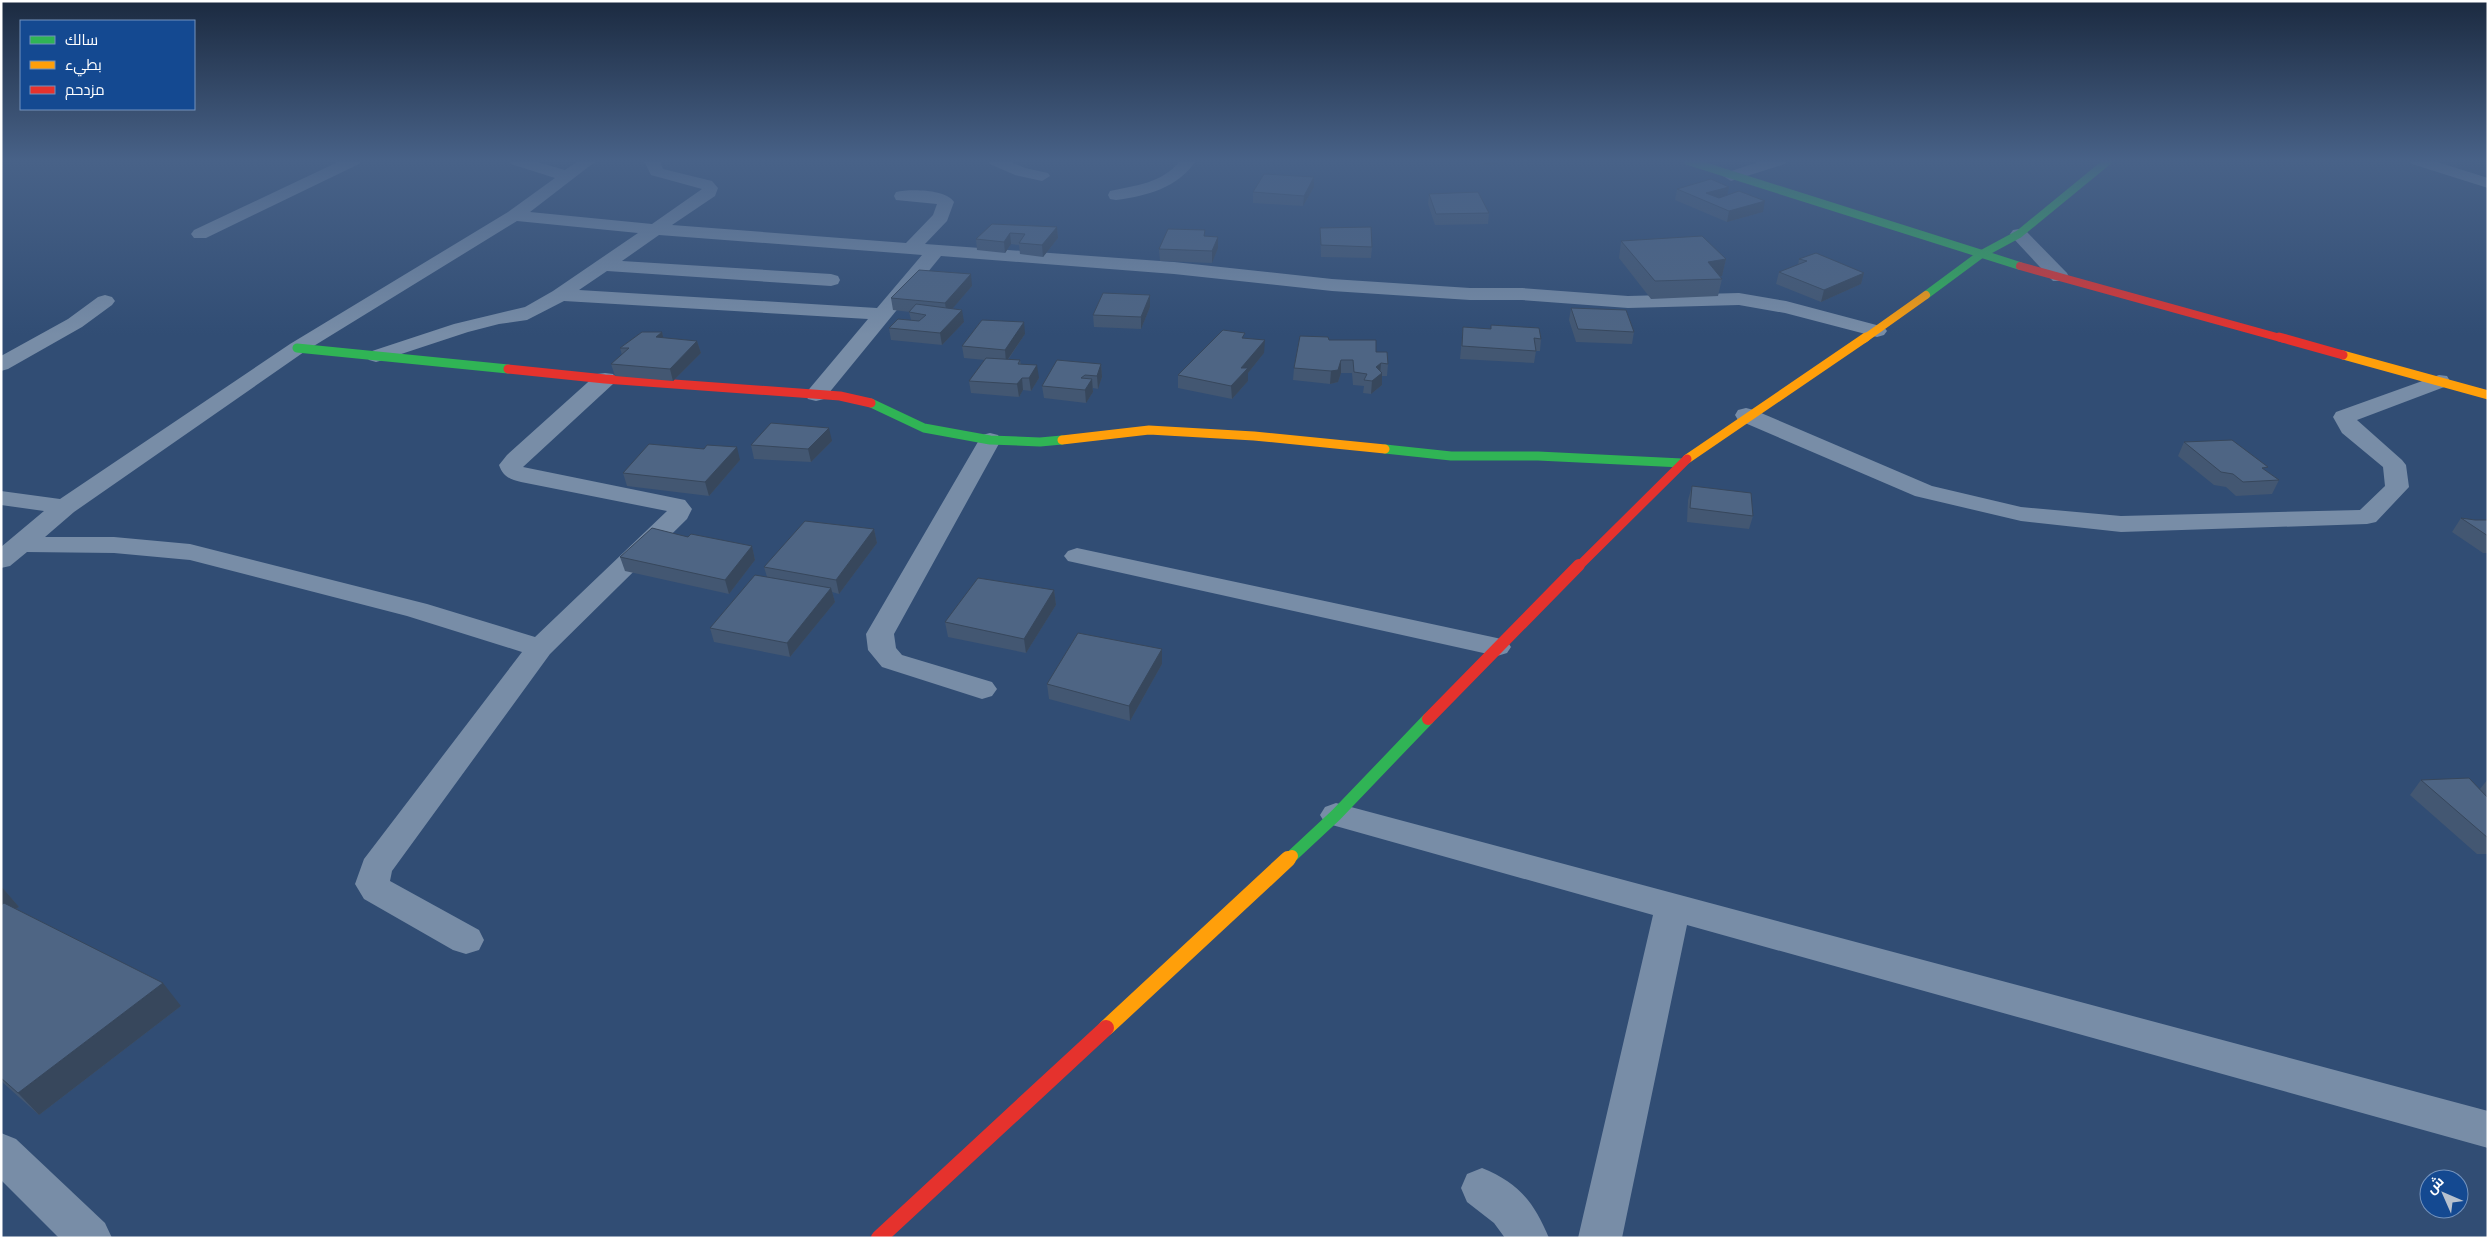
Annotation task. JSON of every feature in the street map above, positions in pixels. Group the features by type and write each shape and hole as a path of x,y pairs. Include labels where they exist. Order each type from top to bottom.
{"street":[{"path":"200,234 232,219"},
{"path":"11,552 65,506 297,348 509,219"},
{"path":"544,219 935,251 1174,268 1332,285 1436,292 1522,294 1628,302 1739,299 1786,306 1877,331"},
{"path":"376,356 461,328 527,313 560,296 669,219"},
{"path":"910,249 938,219"},
{"path":"1866,219 1980,255 2488,395"},
{"path":"879,1238 1336,815 1497,647 1682,462 1746,415 1877,331 1980,255 2019,234 2038,219"},
{"path":"2019,234 2060,277"},
{"path":"816,394 935,251"},
{"path":"604,265 831,280"},
{"path":"560,296 883,314"},
{"path":"1,365 75,323 106,302"},
{"path":"297,348 605,379 816,394 864,400 924,428 990,440 1040,442 1148,430 1254,436 1451,456 1538,456 1682,462"},
{"path":"466,940 376,890 372,884 373,876 376,868 540,648 678,514 680,509 669,503 521,475 513,471 511,465 515,460 605,379"},
{"path":"1746,415 1924,491 2021,514 2121,524 2367,516 2396,487 2394,465 2350,428 2344,417 2439,381"},
{"path":"982,689 892,661 882,650 880,634 990,440"},
{"path":"1,498 65,506"},
{"path":"11,552 114,545 190,552 407,608 540,648"},
{"path":"1077,556 1497,647"},
{"path":"1336,815 2488,1130"},
{"path":"1600,1238 1673,906"},
{"path":"4,1159 90,1238"},
{"path":"1482,1188 1508,1206 1524,1228 1527,1238"}],"building":[{"path":"992,224 1057,227 1042,245 1019,243 1025,234 1010,233 1004,242 976,239"},
{"path":"1371,227 1372,247 1321,245 1320,228"},
{"path":"1168,229 1205,230 1204,236 1218,237 1212,251 1159,249"},
{"path":"1702,236 1726,259 1708,262 1722,279 1655,281 1621,241"},
{"path":"1816,253 1864,273 1824,290 1779,272 1807,261 1799,259"},
{"path":"919,270 971,274 945,303 891,298"},
{"path":"1103,293 1150,295 1141,317 1093,315"},
{"path":"916,304 962,310 940,333 889,328 898,319 919,321 926,315 909,312"},
{"path":"1571,308 1626,310 1634,332 1578,329"},
{"path":"982,320 1024,322 1005,350 962,346"},
{"path":"1491,325 1539,328 1541,339 1534,338 1536,351 1462,346 1463,327 1491,329"},
{"path":"1223,330 1245,333 1242,338 1265,340 1241,368 1248,368 1231,386 1178,375"},
{"path":"642,332 662,332 656,337 697,341 670,369 611,364 629,348 620,348"},
{"path":"1300,336 1328,337 1329,340 1376,340 1376,352 1387,352 1388,364 1381,363 1376,367 1382,373 1372,381 1364,380 1367,374 1354,372 1353,360 1341,360 1338,370 1331,371 1294,368"},
{"path":"986,358 1020,360 1018,364 1037,365 1029,378 1022,378 1017,384 969,381"},
{"path":"1057,360 1101,364 1097,376 1085,375 1081,378 1092,379 1085,390 1042,386"},
{"path":"771,423 829,428 808,449 751,445"},
{"path":"2232,440 2268,467 2262,468 2279,480 2243,482 2233,474 2221,472 2184,442"},
{"path":"649,444 704,449 707,445 737,447 705,482 623,473"},
{"path":"1692,486 1751,493 1753,516 1690,508"},
{"path":"2461,518 2488,520 2488,536"},
{"path":"805,521 874,529 836,580 764,567"},
{"path":"652,528 688,537 691,534 752,546 725,580 620,557"},
{"path":"755,575 831,588 787,643 710,628"},
{"path":"978,578 1054,590 1024,639 945,622"},
{"path":"1078,633 1162,649 1129,706 1047,684"},
{"path":"2469,778 2488,798 2488,838 2421,780"},
{"path":"4,903 163,983 18,1093 1,1078 1,905"}],"traffic: fast":[{"path":"1871,219 2020,266"},
{"path":"1926,295 1980,255 2019,234 2038,219"},
{"path":"297,348 508,369"},
{"path":"871,403 924,428 990,440 1040,442 1062,440"},
{"path":"1385,449 1451,456 1538,456 1682,463"},
{"path":"1292,856 1336,815 1428,719"}],"traffic: slow":[{"path":"1687,459 1926,295"},
{"path":"2343,355 2488,395"},
{"path":"1062,440 1149,430 1254,436 1385,449"},
{"path":"1106,1028 1292,856"}],"traffic: jam":[{"path":"2020,266 2343,355"},
{"path":"508,369 605,379 840,396 871,403"},
{"path":"1428,719 1497,647 1687,459"},
{"path":"879,1238 1106,1028"}]}
